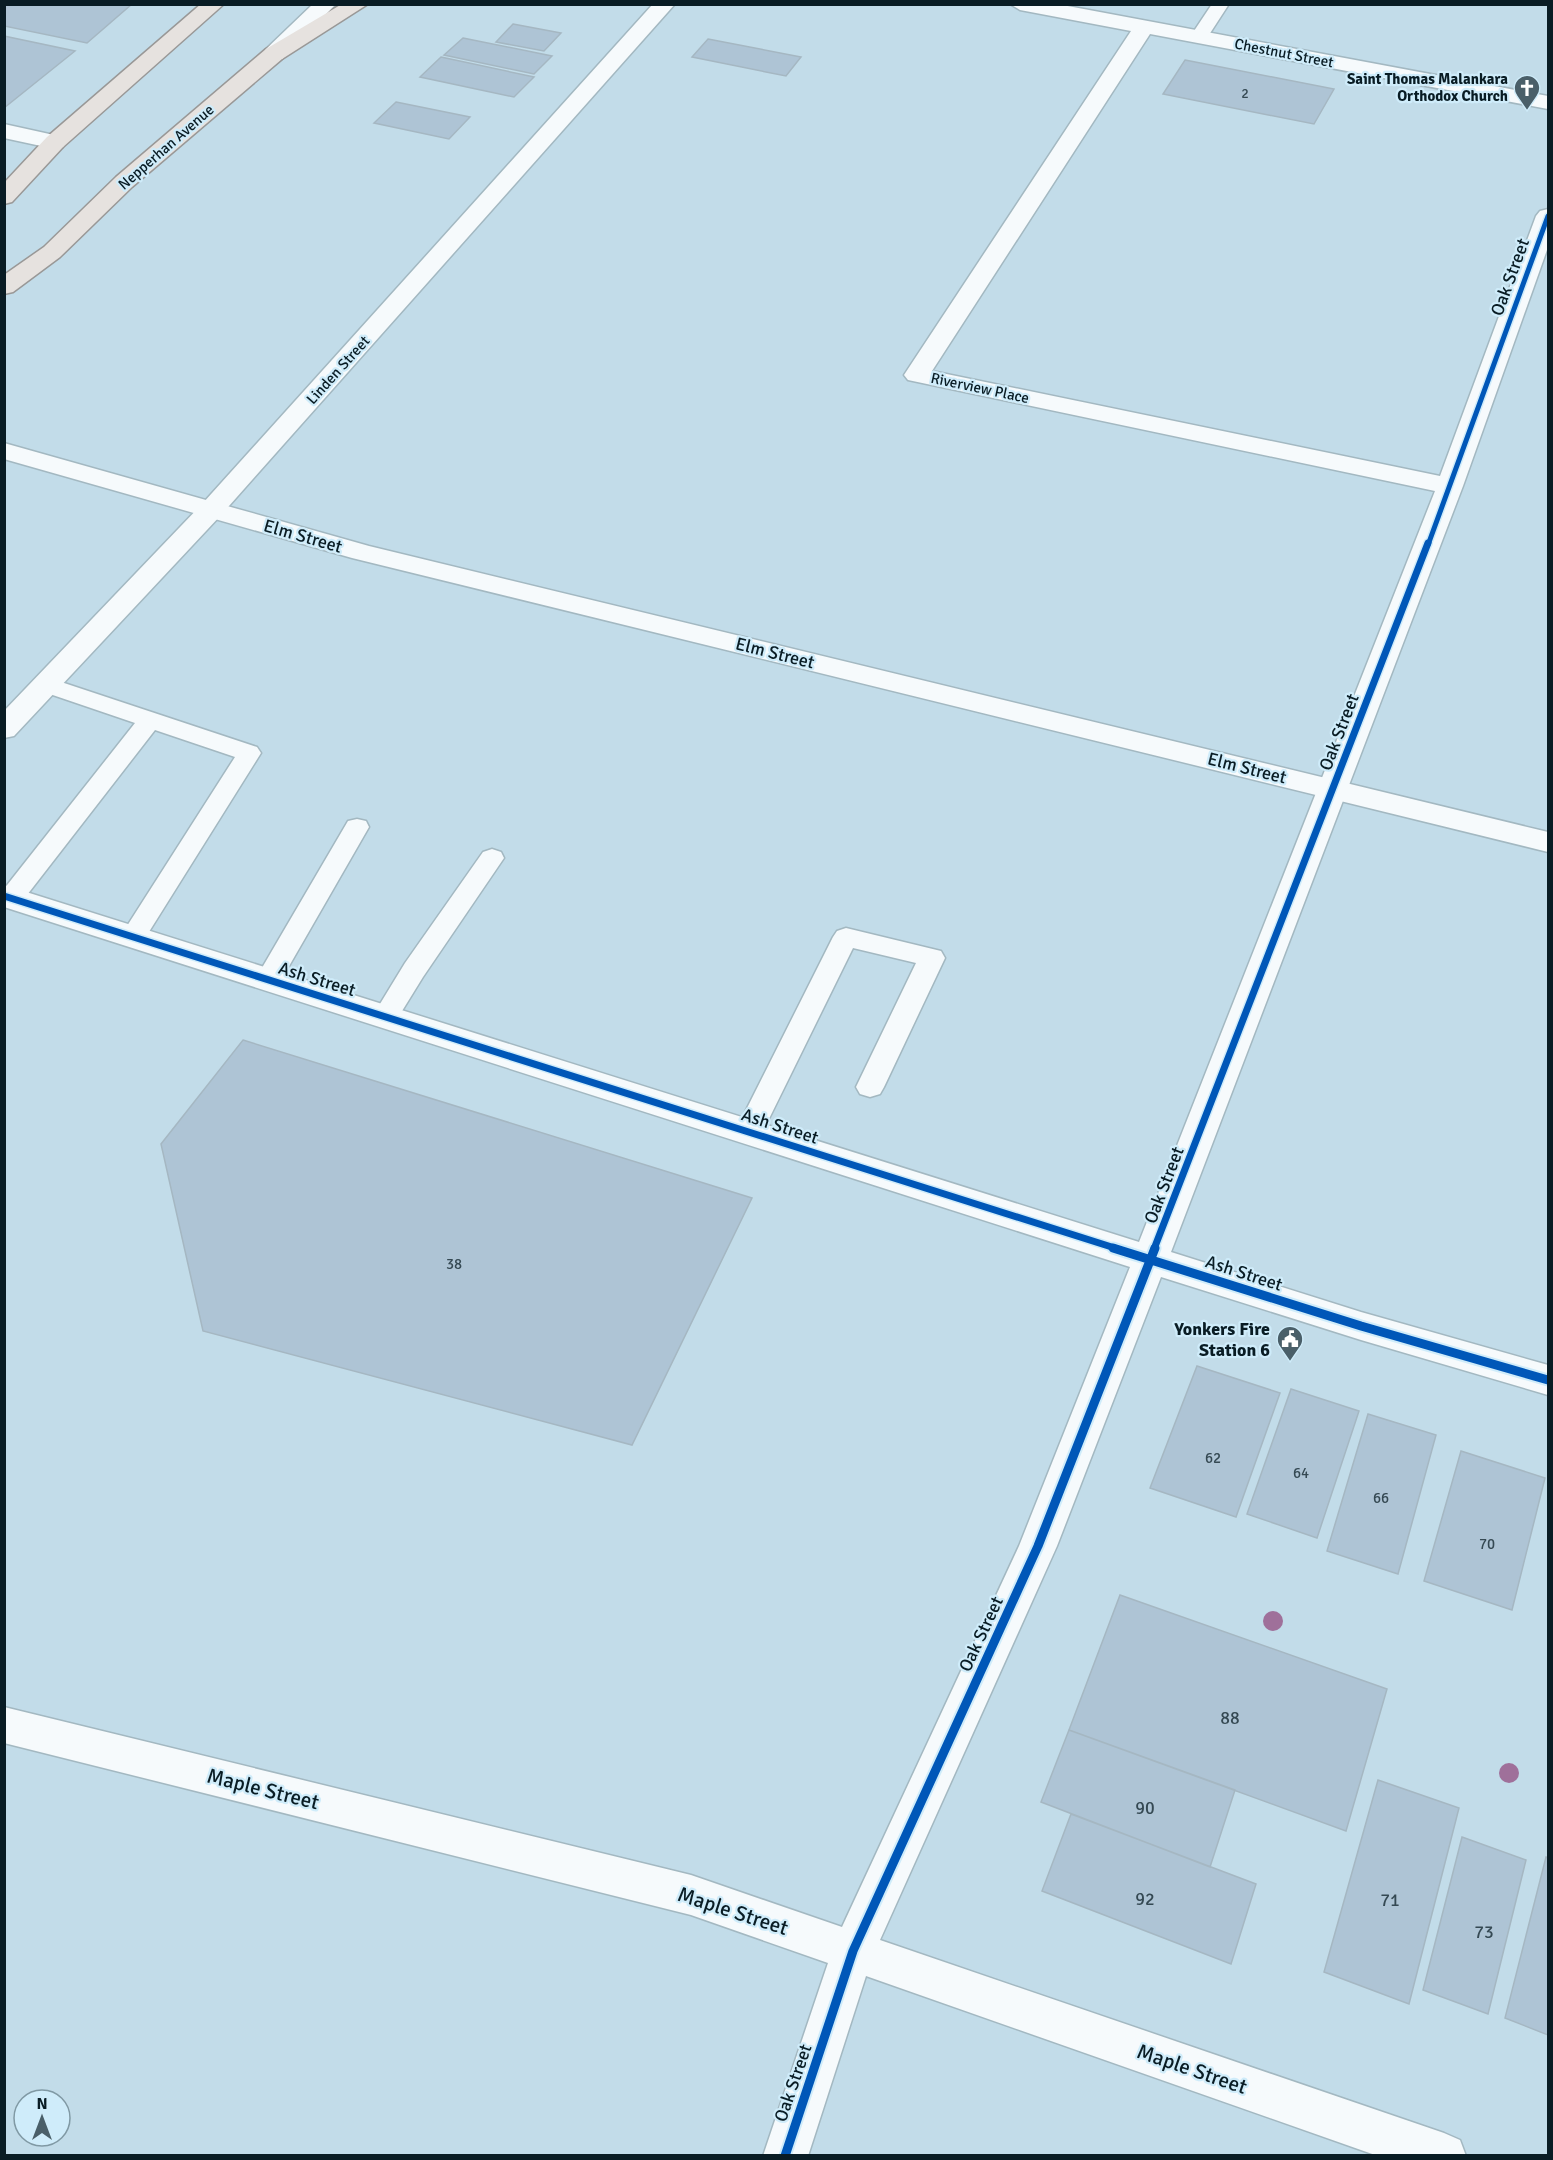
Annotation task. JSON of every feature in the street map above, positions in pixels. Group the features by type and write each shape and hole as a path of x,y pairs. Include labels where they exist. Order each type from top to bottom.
{"main road":[{"path":"4,197 56,142 214,4"},
{"path":"274,54 358,4"},
{"name":"Nepperhan Avenue","path":"4,287 52,252 124,182 274,54"}],"street":[{"name":"Nepperhan Avenue","path":"274,54 326,4"},
{"name":"Linden Street","path":"4,729 212,509 665,4"},
{"name":"Chestnut Street","path":"1020,4 1548,102"},
{"name":"Riverview Place","path":"1144,27 916,375 1450,486"},
{"path":"4,131 56,142"},
{"name":"Oak Street","path":"785,2156 853,1951 1038,1546 1151,1259 1450,486 1548,216"},
{"name":"Elm Street","path":"4,452 373,555 1548,842"},
{"name":"Ash Street","path":"8,897 1361,1326 1548,1380"},
{"name":"Maple Street","path":"4,1725 691,1895 1444,2156"}],"lane":[{"path":"1199,37 1221,4"},
{"path":"46,685 249,753 133,937"},
{"path":"8,897 150,720"},
{"path":"268,980 357,827"},
{"path":"385,1017 414,970 492,858"},
{"path":"749,1132 846,937 932,958 870,1087"}],"building":[{"path":"4,4 132,4 87,43 4,26"},
{"path":"513,24 561,33 544,51 496,42"},
{"path":"4,36 75,51 4,108"},
{"path":"463,38 552,56 534,74 444,55"},
{"path":"708,39 801,57 786,76 692,57"},
{"path":"441,57 534,77 514,97 420,77"},
{"path":"1185,60 1334,89 1314,124 1163,94"},
{"path":"396,102 470,117 449,139 374,123"},
{"path":"243,1040 752,1198 632,1445 203,1331 161,1144"},
{"path":"1197,1366 1280,1393 1236,1517 1150,1488"},
{"path":"1291,1389 1359,1411 1317,1538 1247,1514"},
{"path":"1368,1414 1436,1435 1398,1574 1327,1551"},
{"path":"1461,1451 1545,1478 1512,1610 1424,1581"},
{"path":"1120,1595 1387,1689 1346,1831 1069,1730"},
{"path":"1069,1730 1235,1790 1210,1867 1041,1802"},
{"path":"1378,1780 1459,1808 1409,2004 1324,1972"},
{"path":"1071,1814 1256,1884 1231,1964 1042,1891"},
{"path":"1462,1837 1526,1860 1488,2014 1423,1990"},
{"path":"1546,1857 1548,1858 1548,2035 1505,2018"}],"cycle path":[{"path":"785,2156 853,1951 1038,1546 1334,789 1450,486 1548,216"},
{"path":"4,896 1361,1326 1548,1380"}],"place":[{"name":"Saint Thomas Malankara Orthodox Church","path":"1527,111"},
{"name":"Yonkers Fire Station 6","path":"1290,1362"}]}
